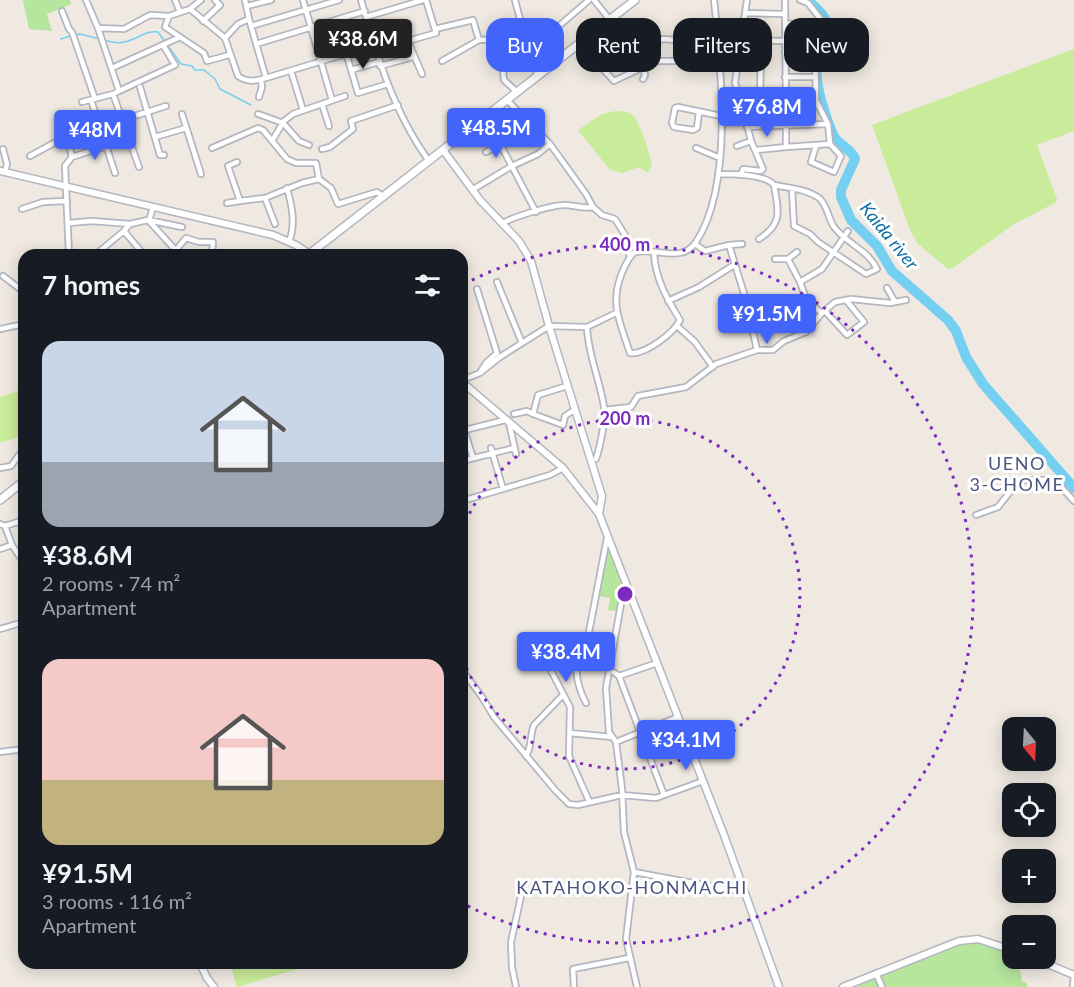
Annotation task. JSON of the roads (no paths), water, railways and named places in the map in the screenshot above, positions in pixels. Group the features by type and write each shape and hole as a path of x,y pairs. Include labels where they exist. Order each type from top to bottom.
{"main road":[{"path":"612,18 635,0"},
{"path":"316,249 576,46"},
{"path":"0,501 18,486"}],"street":[{"path":"86,0 101,35 119,91"},
{"path":"175,0 180,12"},
{"path":"98,28 124,29 150,15 169,16 190,9 201,0"},
{"path":"203,21 220,5 215,0"},
{"path":"245,0 263,79 259,97"},
{"path":"303,0 332,100"},
{"path":"251,26 339,0"},
{"path":"361,0 388,84 416,143 429,161"},
{"path":"190,9 225,38 237,76 245,81 263,79 346,53 436,33 424,0 366,17"},
{"path":"515,0 531,61 538,75"},
{"path":"564,22 589,0"},
{"path":"594,0 608,18"},
{"path":"714,0 716,18"},
{"path":"745,18 747,0"},
{"path":"785,0 785,18"},
{"path":"800,0 808,3 818,18"},
{"path":"247,6 267,1"},
{"path":"62,11 72,32 115,173"},
{"path":"256,44 364,11"},
{"path":"746,13 785,14"},
{"path":"169,16 165,27 204,53 207,62 230,55"},
{"path":"225,38 238,24 249,20"},
{"path":"435,29 473,20 479,40"},
{"path":"112,68 180,37"},
{"path":"442,62 479,40 502,39 505,59 502,65 504,80 517,92"},
{"path":"408,41 422,74"},
{"path":"82,102 113,94 176,65 166,44"},
{"path":"346,53 358,93 388,84"},
{"path":"351,70 413,57"},
{"path":"291,71 303,110"},
{"path":"606,72 618,86"},
{"path":"614,81 631,72"},
{"path":"644,72 644,79"},
{"path":"654,253 655,267 668,301 680,320 677,326 654,345 635,354 630,353 616,313 615,302 616,286 630,257 636,252 654,253 670,254 685,252 695,244 710,214 720,158 722,105 720,72"},
{"path":"737,72 735,83 751,141 763,169 761,171 743,169 741,175"},
{"path":"760,72 760,103"},
{"path":"785,72 786,147"},
{"path":"815,72 816,101 828,124 830,144 841,156 834,172 811,162 816,146"},
{"path":"785,77 815,77"},
{"path":"140,87 160,154 164,155"},
{"path":"113,94 139,167"},
{"path":"272,141 283,123 303,110 345,96"},
{"path":"507,100 550,144 593,207 602,214 615,219 625,235 630,257"},
{"path":"722,105 816,101"},
{"path":"322,104 329,126"},
{"path":"322,149 330,147 353,129 351,121 398,105"},
{"path":"122,120 166,106"},
{"path":"699,112 697,128 693,130 674,127 672,123 675,108 699,112 721,116"},
{"path":"182,114 201,174"},
{"path":"258,114 283,123 299,141 309,145"},
{"path":"524,117 498,140 536,212"},
{"path":"61,122 72,157"},
{"path":"30,156 67,136 99,124"},
{"path":"747,127 828,124"},
{"path":"155,137 186,128"},
{"path":"212,148 256,128 263,130 287,159 296,163 316,163 319,179 331,188 338,204 376,192 384,197"},
{"path":"69,249 65,166 72,157 129,139"},
{"path":"737,146 751,141"},
{"path":"486,152 501,144"},
{"path":"472,190 512,166 536,155 550,144"},
{"path":"756,150 830,144"},
{"path":"696,148 720,158"},
{"path":"3,149 7,164 2,172 273,235 301,249"},
{"path":"442,150 480,200 519,241 531,261 574,410 593,460 602,496 599,514"},
{"path":"237,162 225,167 240,201"},
{"path":"718,174 741,175 771,181 774,185 779,214 775,226 759,238"},
{"path":"227,203 265,198 287,188 319,179"},
{"path":"774,185 808,192 822,200 833,226 879,268 866,274 818,242 810,234 794,226 792,189"},
{"path":"287,188 292,205 294,230 289,242"},
{"path":"265,198 275,224"},
{"path":"22,208 43,202 67,201"},
{"path":"503,223 514,216 555,206 567,205 581,209 593,207"},
{"path":"149,221 153,207"},
{"path":"69,223 92,221 130,224 149,221 182,227"},
{"path":"149,221 170,249"},
{"path":"102,249 130,224"},
{"path":"124,231 139,249"},
{"path":"800,282 822,269 848,231"},
{"path":"176,249 186,238 213,243 212,249"},
{"path":"695,244 705,251 742,244"},
{"path":"729,245 746,300 757,350"},
{"path":"775,259 788,259 797,252"},
{"path":"788,259 807,300 847,335 864,322 846,300"},
{"path":"668,301 699,287 734,265"},
{"path":"3,276 18,287"},
{"path":"497,282 522,343"},
{"path":"887,288 895,302"},
{"path":"477,289 497,353 486,363 480,373"},
{"path":"604,410 631,407 638,396 686,387 713,367 757,350 773,350 784,341 806,332 835,302 906,300"},
{"path":"468,378 480,373 549,326 587,327 616,313"},
{"path":"0,329 18,325"},
{"path":"677,326 694,342 713,367"},
{"path":"587,327 588,346 604,410 593,460"},
{"path":"468,386 563,468 599,514 703,781 779,987"},
{"path":"533,414 538,395 567,386"},
{"path":"514,414 527,411 563,425 565,416 574,410"},
{"path":"468,429 507,421"},
{"path":"507,421 516,454"},
{"path":"468,440 473,458"},
{"path":"468,459 492,451 514,448"},
{"path":"492,451 504,489"},
{"path":"0,468 10,466 18,458"},
{"path":"468,498 550,475 563,468"},
{"path":"976,515 998,507 1017,483 1024,480 1047,480 1062,488 1074,501"},
{"path":"18,521 2,525 18,554"},
{"path":"584,658 607,535"},
{"path":"0,549 12,545"},
{"path":"628,589 621,604 606,688 609,732 616,742 624,832 634,872 626,939 637,987"},
{"path":"0,628 18,624"},
{"path":"589,801 569,756 570,707 545,656 584,658 609,667 620,676 664,795"},
{"path":"576,656 576,677 586,703"},
{"path":"620,676 657,663"},
{"path":"468,678 494,717 569,804 578,805 622,795 656,798 703,781"},
{"path":"526,756 531,747 534,725 564,695"},
{"path":"616,742 678,717"},
{"path":"570,733 612,736"},
{"path":"0,752 18,750"},
{"path":"634,872 722,889 743,888"},
{"path":"516,987 511,942 523,887"},
{"path":"843,987 959,941 978,939 1002,947"},
{"path":"574,987 573,969 629,958"},
{"path":"1056,968 1074,975 1073,987"},
{"path":"203,969 214,987"},
{"path":"876,973 882,987"}],"waterway":[{"name":"Kaida river","path":"808,0 828,24 817,73 824,110 833,135 855,159 841,190 841,197 851,220 877,246 892,271 948,320 956,331 966,357 983,384 1074,488"},
{"path":"104,40 122,43 149,32 158,32 181,64 192,66 195,70 204,70 215,79 220,89 251,105"},
{"path":"75,35 100,39"},
{"path":"61,39 70,36"}],"district":[{"name":"UENO 3-CHOME","path":"1017,474"},
{"name":"KATAHOKO-HONMACHI","path":"632,888"}]}
